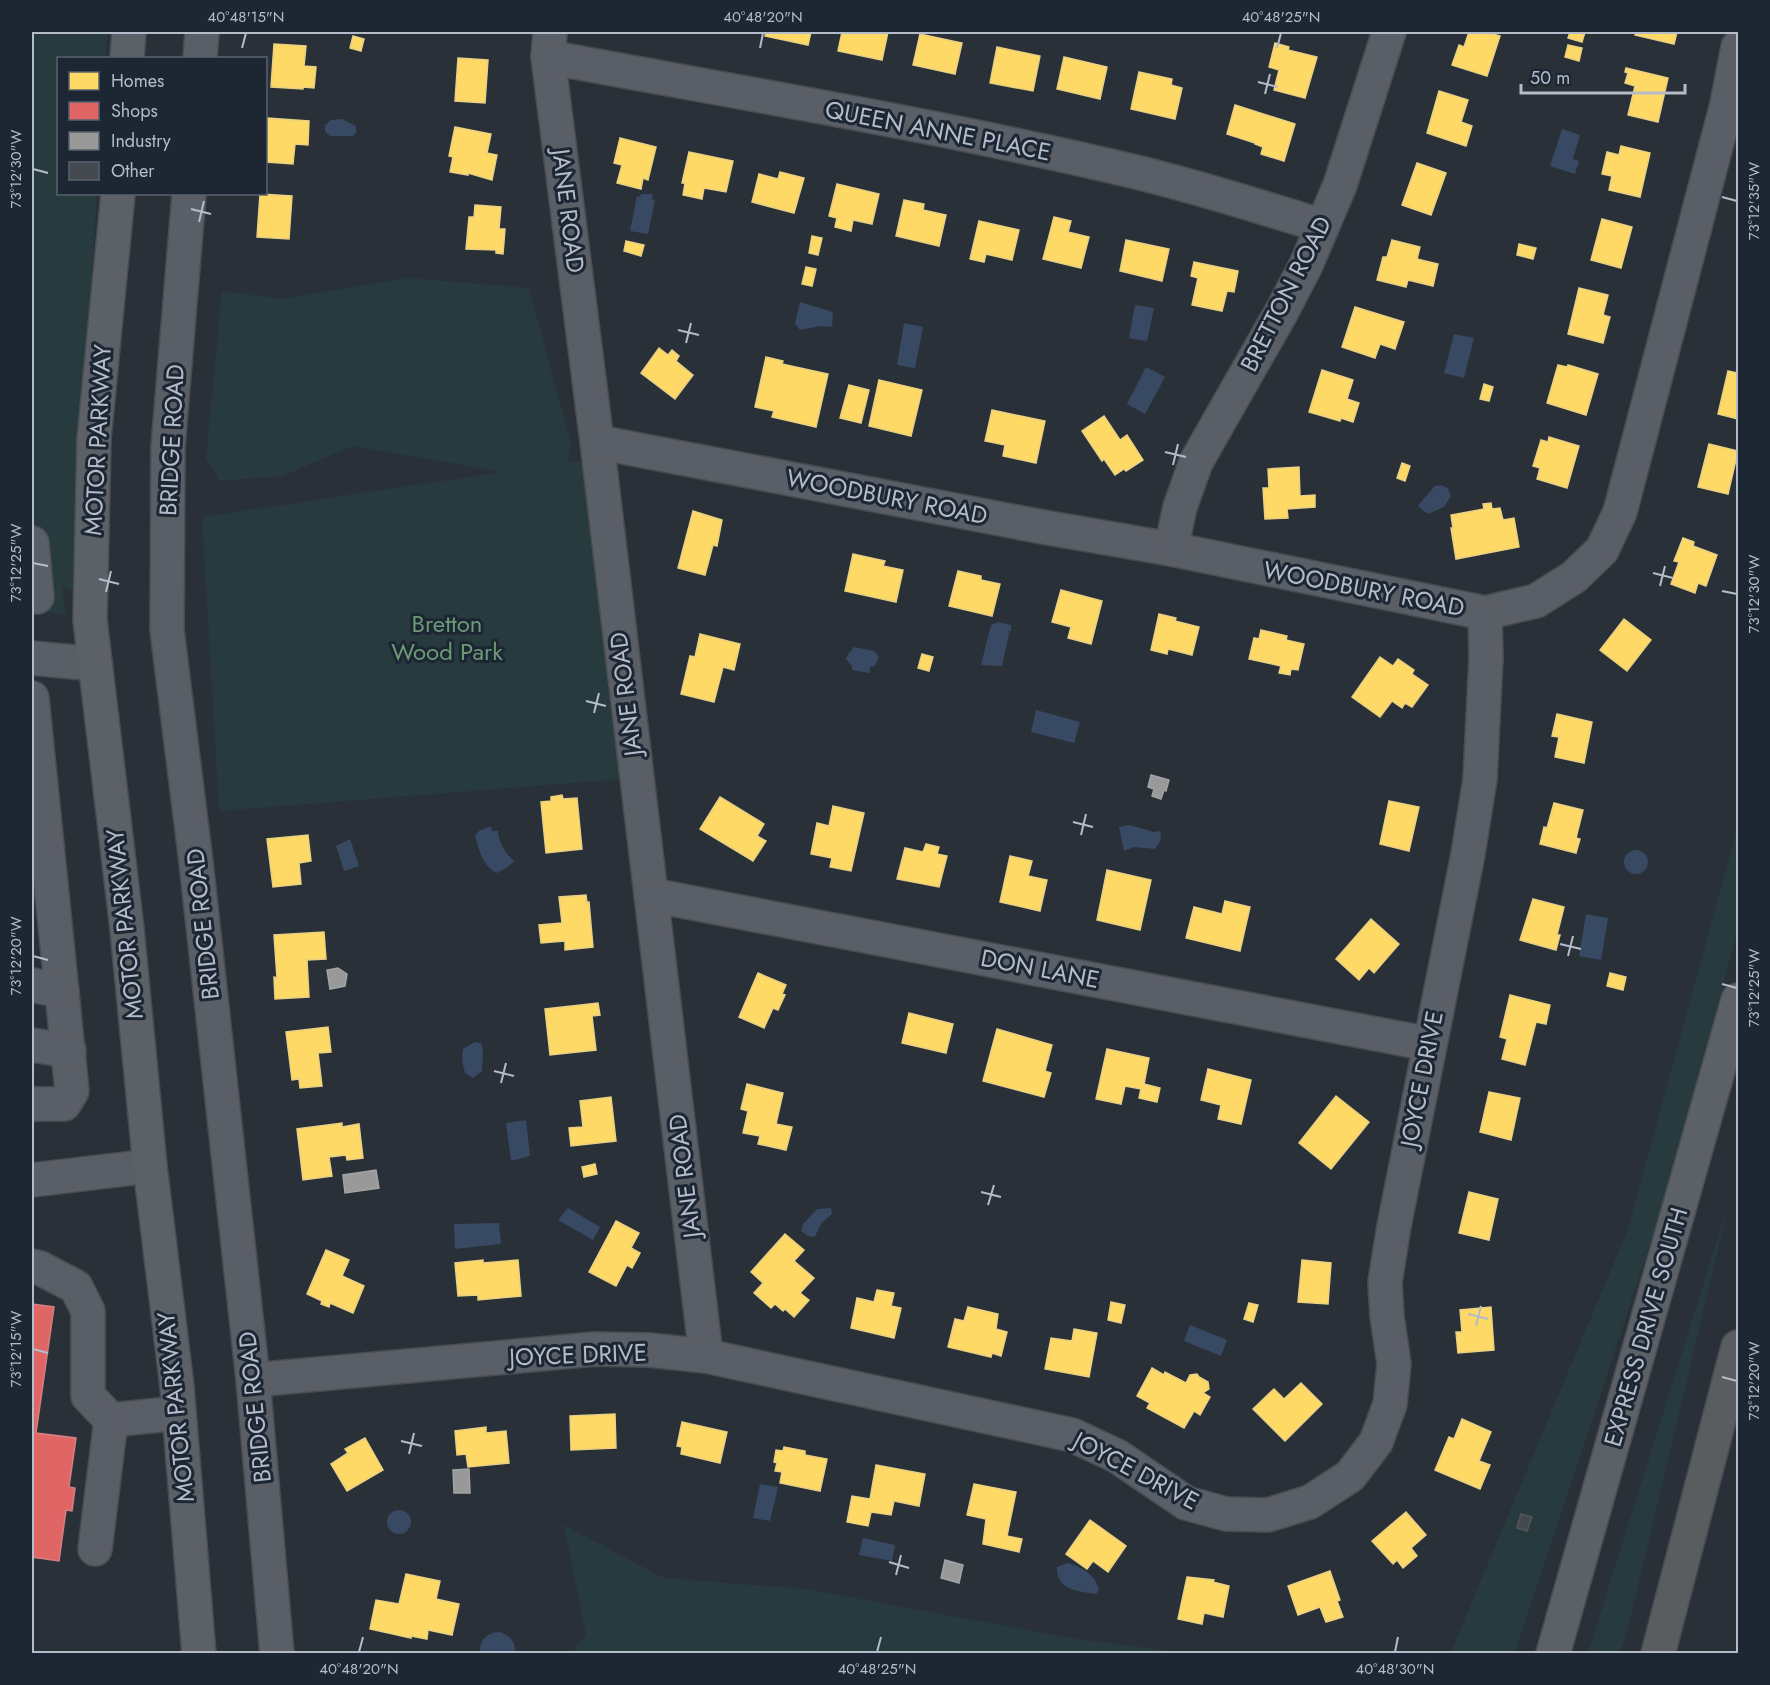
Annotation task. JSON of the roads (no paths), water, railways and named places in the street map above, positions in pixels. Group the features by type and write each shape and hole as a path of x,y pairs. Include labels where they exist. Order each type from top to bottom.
{"highway":[{"path":"1658,1653 1738,1347"}],"main road":[{"path":"127,57 129,32"},
{"name":"MOTOR PARKWAY","path":"118,195 94,439 90,620 127,929 150,1166 179,1413 199,1653"},
{"name":"EXPRESS DRIVE SOUTH","path":"1553,1653 1738,1000"}],"street":[{"path":"200,57 202,32"},
{"name":"BRETTON ROAD","path":"1171,549 1180,507 1196,462 1306,265 1340,185 1389,32"},
{"name":"QUEEN ANNE PLACE","path":"549,44 1182,184 1322,226"},
{"name":"JANE ROAD","path":"549,44 706,1356"},
{"name":"WOODBURY ROAD","path":"597,442 1042,527 1171,549 1485,613 1536,601 1574,578 1602,550 1620,512 1727,104 1738,47"},
{"name":"BRIDGE ROAD","path":"189,195 168,447 167,630 196,862 253,1380 277,1653"},
{"path":"32,543 37,597 32,596"},
{"name":"JOYCE DRIVE","path":"253,1380 595,1349 649,1350 706,1356 1072,1435 1117,1456 1186,1503 1226,1514 1268,1515 1310,1502 1350,1476 1376,1442 1390,1404 1394,1364 1385,1282 1429,1044 1468,854 1480,779 1486,669 1485,613"},
{"path":"32,658 95,664"},
{"path":"32,698 47,988 69,1051 72,1091 64,1104 32,1104"},
{"name":"DON LANE","path":"651,895 1429,1044"},
{"path":"32,1045 69,1051"},
{"path":"32,1180 150,1166"},
{"path":"32,1266 76,1287 88,1311 88,1396 111,1420"},
{"path":"111,1420 179,1413"},
{"path":"95,1549 111,1420"}],"water":[{"path":"342,119 356,126 356,133 353,136 330,136 325,131 325,125 331,120"},
{"path":"1562,129 1580,135 1573,159 1579,161 1575,174 1550,166"},
{"path":"641,194 653,194 652,199 655,200 648,234 630,231 637,196 640,197"},
{"path":"800,302 833,312 832,327 820,326 800,330 795,323"},
{"path":"1135,305 1154,308 1147,341 1129,338"},
{"path":"904,323 923,327 915,368 897,365"},
{"path":"1454,334 1474,338 1464,378 1444,373"},
{"path":"1146,367 1165,377 1145,414 1127,404"},
{"path":"1441,485 1448,488 1451,496 1444,507 1428,514 1418,506 1434,486"},
{"path":"998,622 1011,625 1011,632 1008,630 1002,666 981,665 991,625"},
{"path":"854,647 874,651 879,657 875,666 870,667 870,673 852,670 852,666 846,659"},
{"path":"1036,710 1080,722 1074,743 1031,732"},
{"path":"1129,825 1154,832 1160,831 1160,840 1155,849 1134,847 1124,851 1119,827"},
{"path":"491,826 492,831 498,831 503,848 514,861 497,873 485,862 475,836 479,831"},
{"path":"350,839 359,866 344,871 336,846"},
{"path":"1636,850 1644,854 1648,862 1644,870 1636,874 1628,870 1624,862 1628,854"},
{"path":"1586,914 1608,918 1601,960 1579,956"},
{"path":"475,1042 481,1043 483,1049 482,1071 473,1078 465,1073 462,1060 463,1049"},
{"path":"526,1120 530,1156 511,1161 506,1123"},
{"path":"568,1208 600,1227 593,1240 558,1220"},
{"path":"831,1208 832,1214 822,1223 814,1237 801,1231 803,1224 817,1209"},
{"path":"499,1223 501,1244 455,1249 454,1224"},
{"path":"1190,1325 1227,1340 1221,1356 1184,1341"},
{"path":"760,1484 778,1487 770,1521 753,1518"},
{"path":"399,1510 404,1511 410,1517 410,1527 404,1533 399,1534 394,1533 388,1527 387,1522 388,1517 394,1511"},
{"path":"863,1538 895,1545 892,1561 859,1555"},
{"path":"1068,1563 1083,1569 1092,1576 1099,1590 1096,1594 1070,1588 1060,1581 1057,1567"},
{"path":"499,1632 512,1640 515,1653 480,1653 481,1644 485,1638"}],"park label":[{"name":"Bretton Wood Park","path":"447,638"}]}
